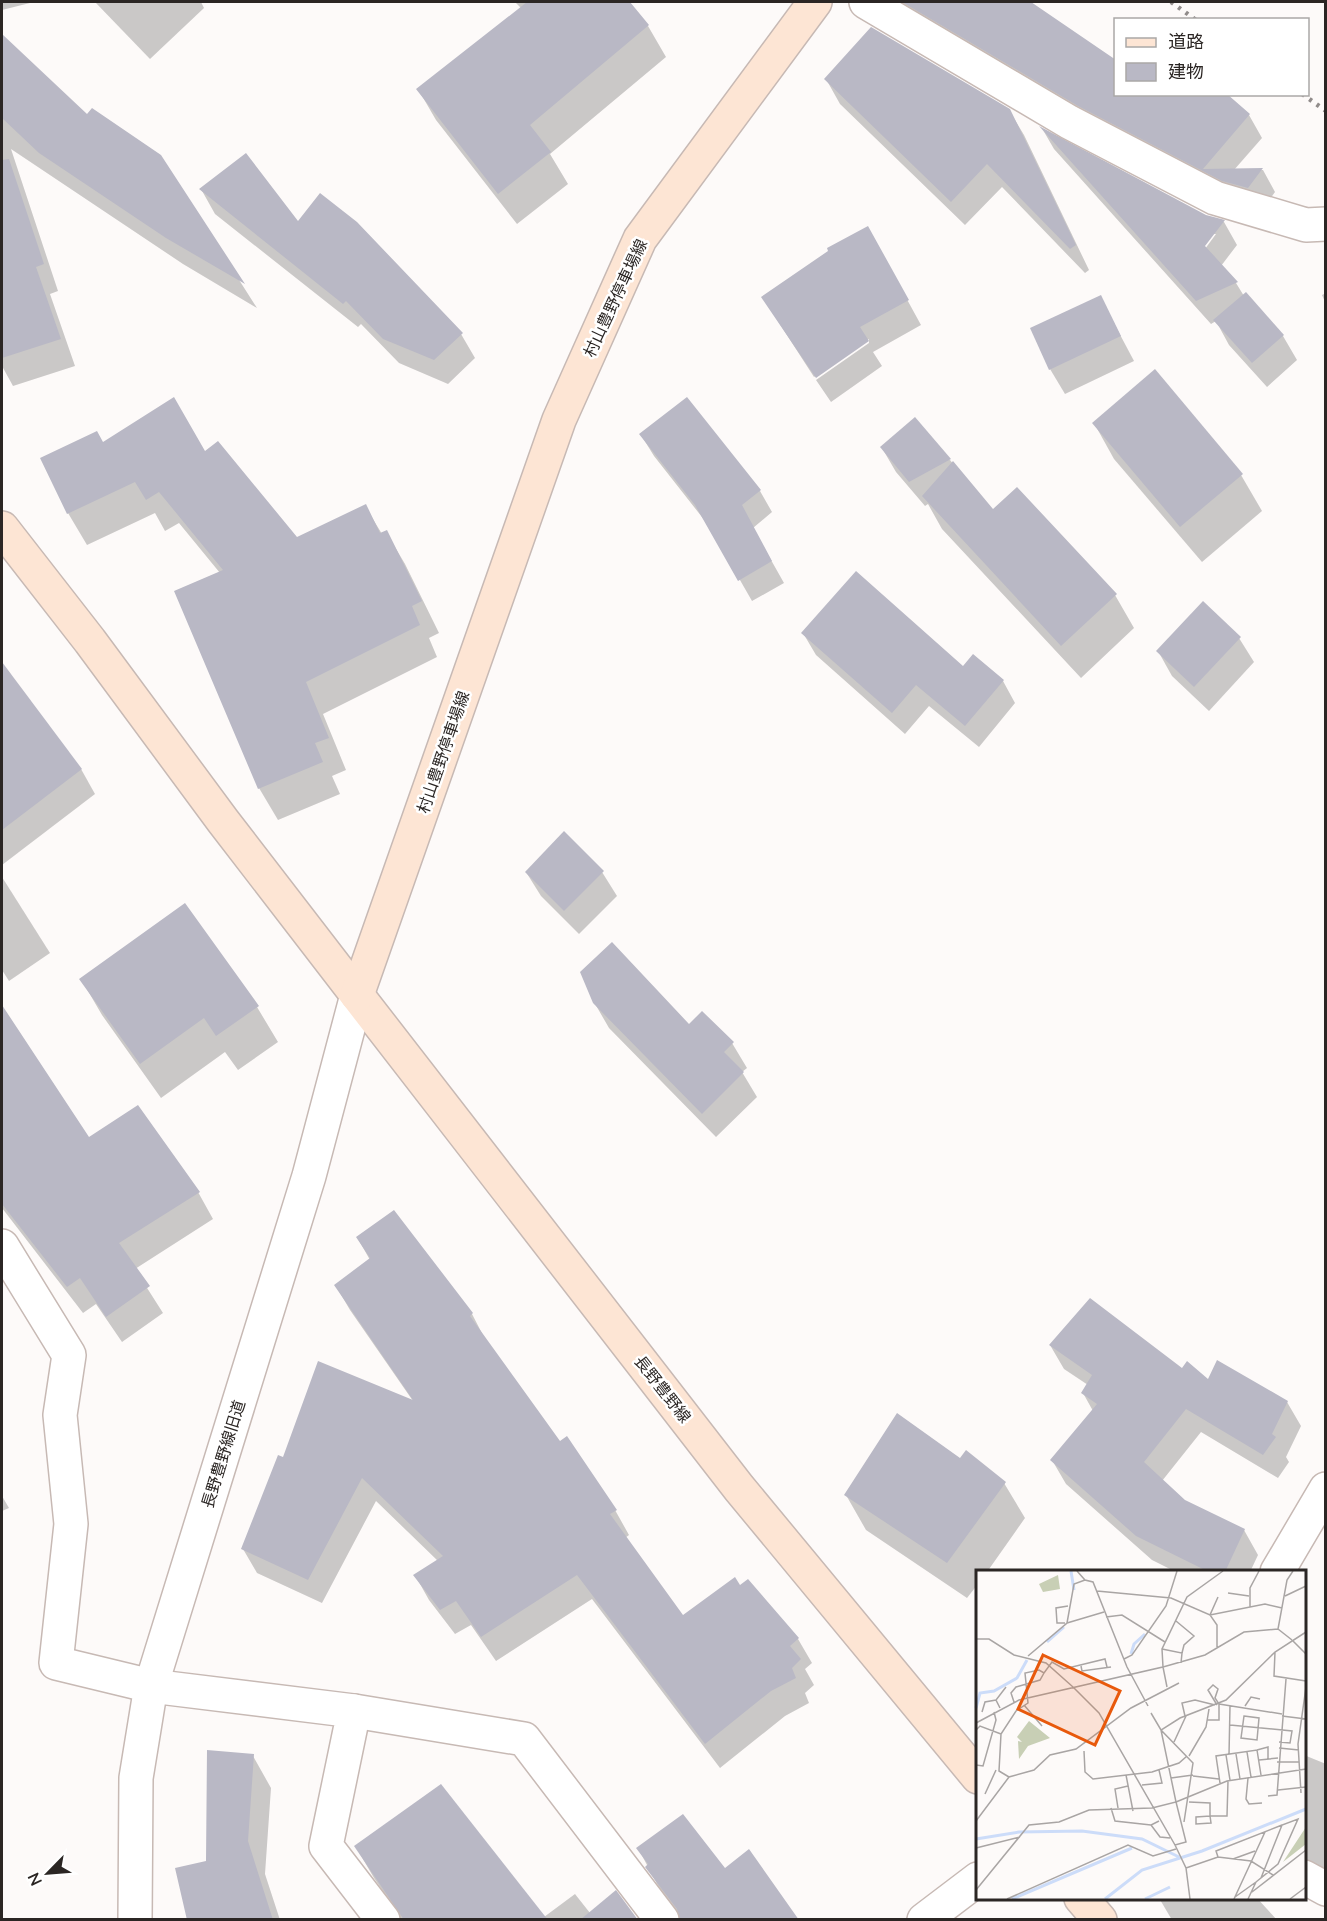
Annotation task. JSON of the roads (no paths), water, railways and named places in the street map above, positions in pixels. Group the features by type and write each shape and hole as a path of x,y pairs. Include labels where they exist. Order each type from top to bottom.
{"main road":[{"name":"村山豊野停車場線","path":"357,995 560,420 640,239 815,2"},
{"path":"2,528 357,995"},
{"name":"長野豊野線","path":"357,995 740,1488 976,1775"},
{"path":"1082,1900 1100,1920"}],"street":[{"path":"866,2 1069,122 1215,198 1306,225 1326,224"},
{"name":"長野豊野線旧道","path":"135,1920 136,1778 151,1686 309,1176 357,995"},
{"path":"2,1246 69,1355 60,1415 71,1524 56,1663 151,1686 354,1711 524,1739 662,1920"},
{"path":"1278,1570 1326,1489"},
{"path":"354,1711 326,1846 383,1920"},
{"path":"1306,1878 1326,1889"},
{"path":"924,1920 976,1881"}],"railway":[{"path":"1171,2 1193,18"},
{"path":"1305,96 1326,111"}]}
